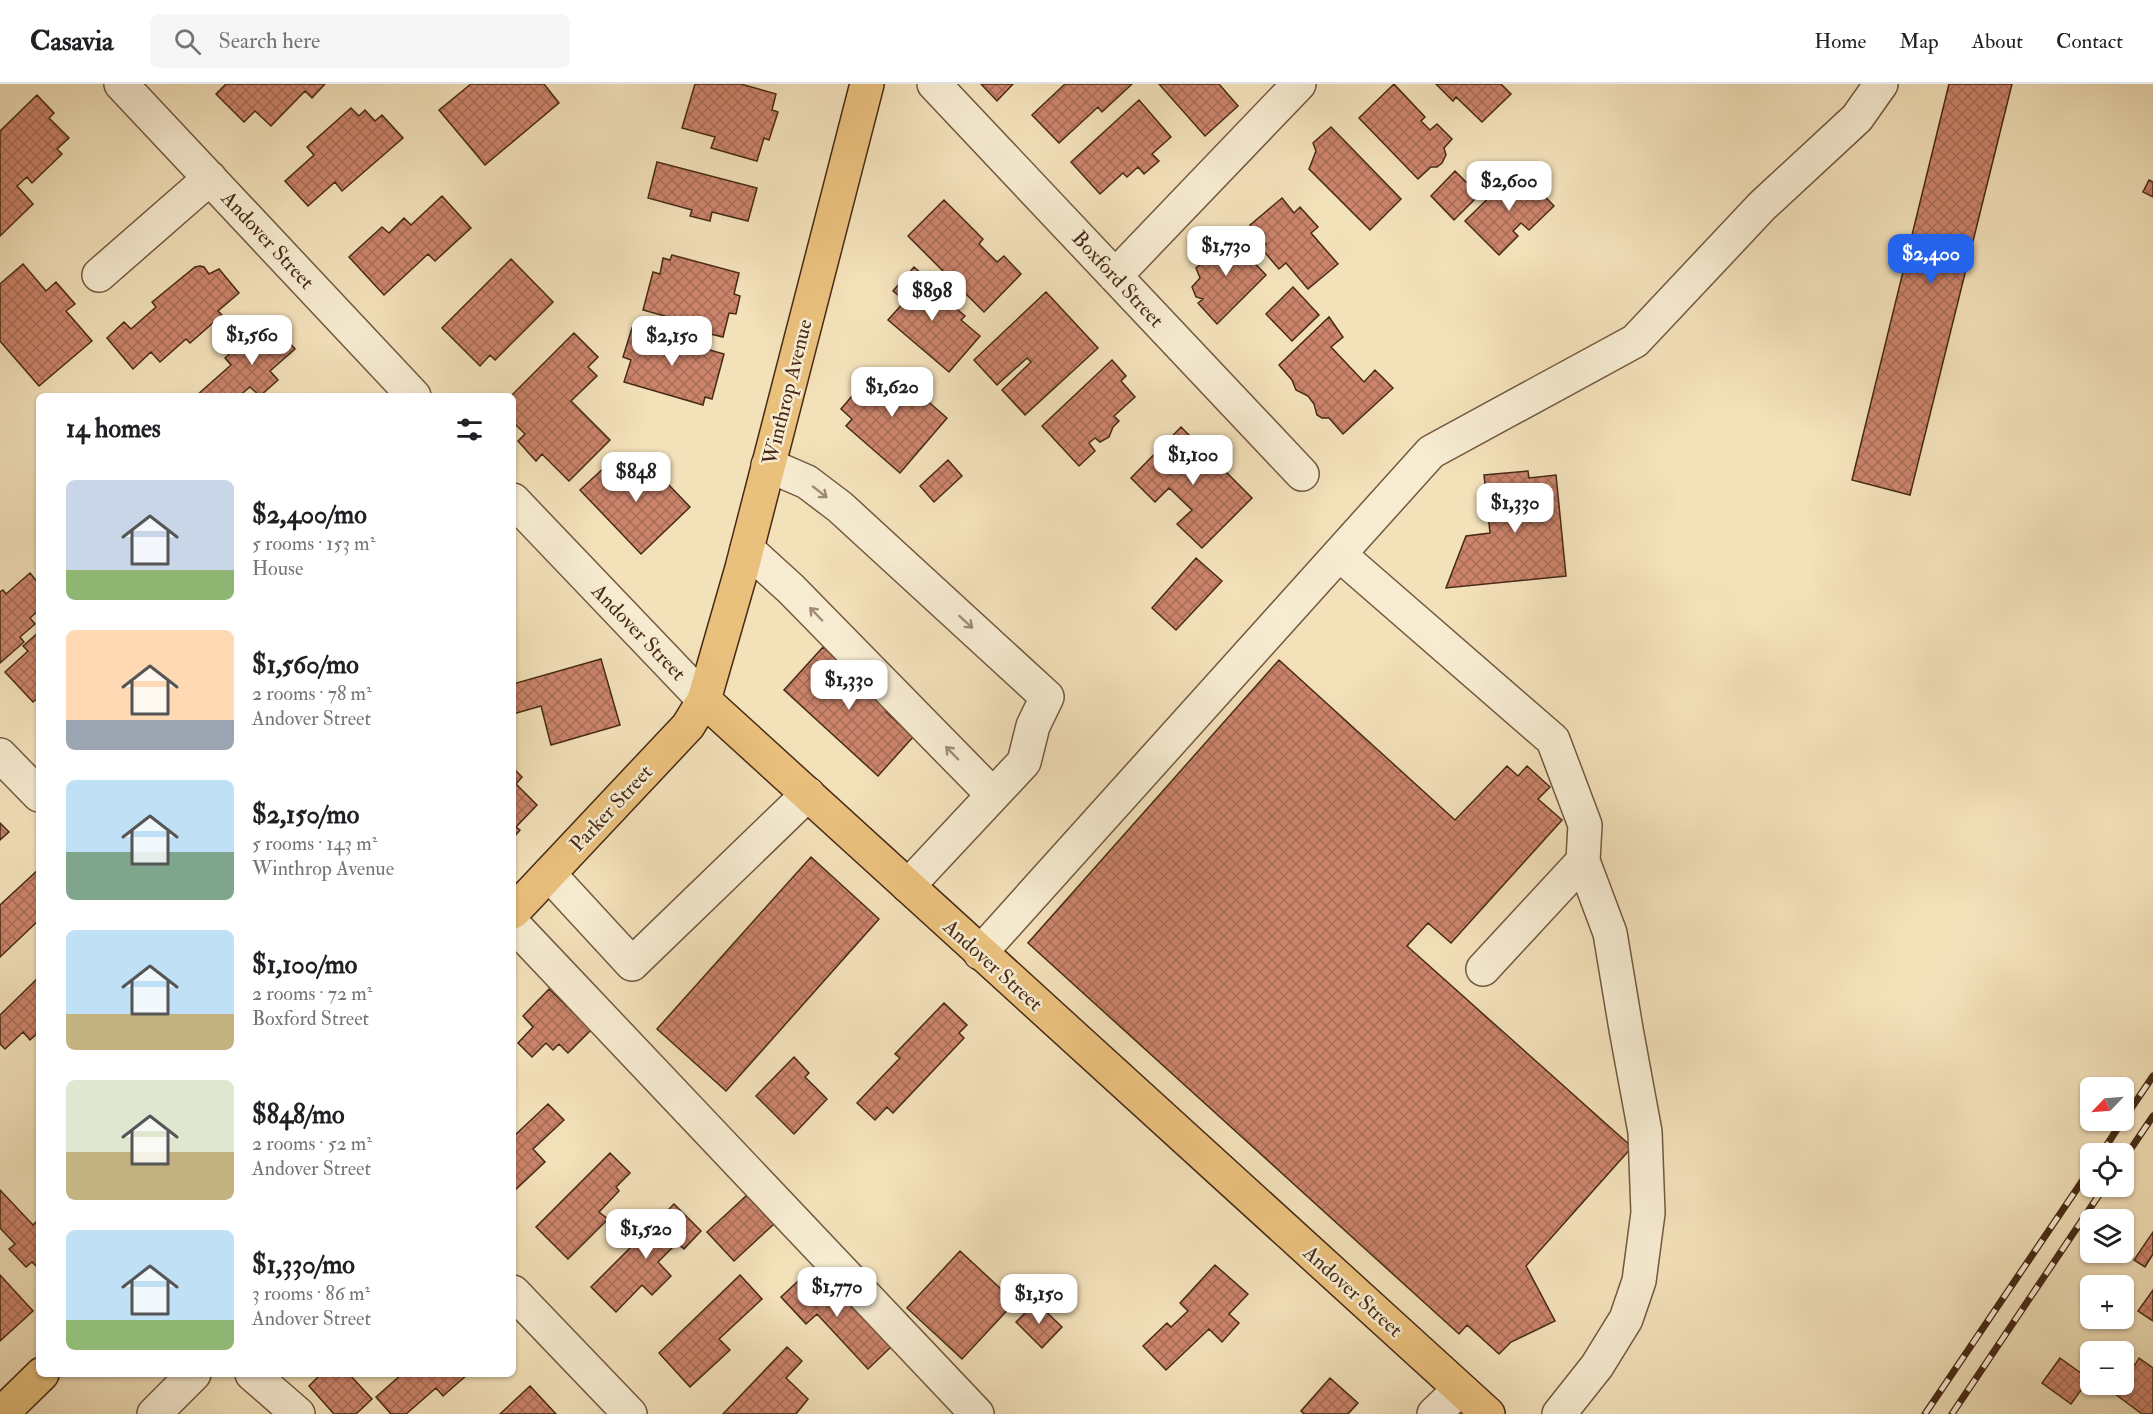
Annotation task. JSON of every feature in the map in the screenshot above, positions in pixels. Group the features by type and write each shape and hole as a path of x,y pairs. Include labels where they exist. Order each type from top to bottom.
{"main road":[{"name":"Winthrop Avenue","path":"704,700 747,549 867,84"},
{"name":"Andover Street","path":"704,700 1488,1414"},
{"name":"Parker Street","path":"516,911 688,726 704,700"},
{"path":"1,1414 39,1377"}],"street":[{"name":"Andover Street","path":"121,84 411,393"},
{"name":"Boxford Street","path":"934,84 1302,474"},
{"path":"1115,276 1299,84"},
{"path":"980,952 1431,452 1635,341 1762,206 1857,118 1881,84"},
{"path":"99,275 210,178"},
{"path":"768,465 807,482 840,507 1047,697 1034,726 1024,762 908,886"},
{"name":"Andover Street","path":"516,503 704,700"},
{"path":"747,549 791,589 993,795"},
{"path":"1339,554 1553,740 1585,825 1583,861 1611,933 1645,1132 1648,1213 1639,1281 1626,1319 1597,1366 1559,1414"},
{"path":"0,755 36,792"},
{"path":"549,874 632,964 808,794"},
{"path":"1483,969 1583,861"},
{"path":"516,915 977,1414"},
{"path":"516,1295 630,1414"},
{"path":"154,1414 191,1377"},
{"path":"255,1377 298,1414"},
{"path":"1434,1414 1460,1389"}],"building":[{"path":"226,84 325,84 312,98 305,91 271,126 255,111 244,122 216,94"},
{"path":"471,84 544,84 559,103 485,165 439,110"},
{"path":"695,84 741,84 776,94 772,110 778,112 769,140 764,138 757,161 711,148 715,137 682,128"},
{"path":"981,84 1013,84 997,101"},
{"path":"1065,84 1132,84 1102,112 1098,107 1059,143 1032,115"},
{"path":"1159,84 1219,84 1238,106 1205,136"},
{"path":"1394,84 1425,117 1421,121 1430,130 1437,124 1452,139 1444,148 1446,155 1442,163 1437,167 1431,167 1418,179 1359,118"},
{"path":"1436,84 1501,84 1511,94 1482,122 1456,97 1453,101"},
{"path":"1949,84 2012,84 1910,495 1852,480"},
{"path":"37,95 54,113 49,118 69,138 57,149 62,154 32,183 27,177 17,186 33,204 0,236 0,131"},
{"path":"1139,100 1171,137 1152,154 1159,161 1144,174 1138,167 1127,177 1123,173 1100,194 1071,162"},
{"path":"351,108 359,116 365,110 375,121 382,115 403,138 342,191 335,182 308,206 285,181 314,155 307,147"},
{"path":"1331,127 1401,199 1370,230 1309,169 1316,151 1313,143"},
{"path":"657,162 757,188 748,221 712,212 710,221 690,216 692,210 648,198"},
{"path":"1518,169 1554,206 1529,230 1521,223 1513,231 1518,236 1499,255 1465,221"},
{"path":"1455,171 1479,195 1454,220 1431,196"},
{"path":"2149,180 2153,182 2153,197 2143,192"},
{"path":"442,196 471,228 435,261 428,254 384,295 349,257 382,227 389,233 404,218 411,225"},
{"path":"1282,198 1294,213 1300,207 1318,227 1311,233 1338,264 1308,289 1286,263 1279,269 1261,248 1266,244 1250,225"},
{"path":"944,200 983,239 979,244 997,262 1004,256 1021,274 984,312 908,236"},
{"path":"1234,229 1249,246 1243,251 1266,275 1217,324 1198,303 1203,299 1196,297 1192,287 1200,278 1196,268 1214,254 1211,248"},
{"path":"672,255 739,273 734,294 740,296 736,314 729,313 723,337 670,324 672,318 643,310 653,272 660,274 663,258 670,260"},
{"path":"511,259 553,302 495,360 490,355 480,366 442,328"},
{"path":"23,264 46,291 56,282 75,304 66,311 92,341 39,386 0,341 0,284"},
{"path":"195,267 204,267 209,274 219,269 239,293 218,311 222,315 190,343 186,339 160,362 151,352 133,369 107,338 124,322 131,329 156,307 152,302"},
{"path":"914,267 937,287 931,294 942,304 946,300 965,316 961,320 980,336 949,372 888,320 905,301 893,291"},
{"path":"1293,287 1319,315 1292,341 1266,314"},
{"path":"1046,292 1098,348 1025,415 1002,390 1031,362 1027,358 997,385 974,360"},
{"path":"1329,317 1343,337 1331,347 1364,382 1375,370 1393,388 1343,434 1329,418 1317,415 1314,404 1308,396 1296,390 1292,380 1279,365"},
{"path":"273,324 295,349 270,371 278,380 263,393 257,393 250,387 243,393 199,393 231,365 225,358 243,342 247,347"},
{"path":"632,328 724,354 712,399 705,397 703,405 624,382 631,360 623,357"},
{"path":"574,333 598,357 588,367 597,376 571,401 610,440 569,481 542,454 536,461 518,441 525,434 516,425 516,393 514,393"},
{"path":"1112,360 1126,376 1121,381 1135,397 1114,416 1119,421 1113,427 1109,437 1100,442 1095,438 1089,443 1095,451 1079,466 1042,426"},
{"path":"876,368 887,377 893,371 947,418 900,473 846,426 852,419 841,409"},
{"path":"1181,427 1252,498 1202,548 1177,524 1192,510 1169,488 1155,502 1131,478"},
{"path":"643,458 690,507 641,554 580,490 607,465 621,480"},
{"path":"948,460 962,476 934,502 920,486"},
{"path":"1528,471 1529,478 1556,475 1566,576 1446,588 1466,536 1490,533 1484,475"},
{"path":"1196,558 1222,581 1176,630 1152,608"},
{"path":"30,573 36,580 36,613 30,618 35,624 20,637 24,642 0,663 0,592 3,590 6,594"},
{"path":"36,635 36,700 33,702 5,672 28,651 23,646"},
{"path":"823,647 890,708 886,712 913,737 878,776 784,690"},
{"path":"601,659 620,725 551,745 541,706 516,713 516,683"},
{"path":"1279,660 1455,820 1507,766 1518,776 1527,766 1550,787 1538,799 1562,820 1451,943 1428,923 1407,946 1632,1147 1526,1266 1555,1321 1511,1342 1499,1354 1467,1325 1459,1334 1028,943"},
{"path":"516,771 522,777 516,784"},
{"path":"516,784 537,805 516,827"},
{"path":"0,823 9,832 0,840"},
{"path":"811,857 879,919 726,1091 657,1029"},
{"path":"36,872 36,923 0,957 0,905"},
{"path":"36,980 36,1035 30,1040 23,1032 5,1049 0,1044 0,1015"},
{"path":"549,989 591,1030 568,1053 559,1044 553,1050 546,1043 532,1057 518,1043 533,1027 523,1016"},
{"path":"944,1003 967,1025 959,1033 964,1038 893,1113 887,1107 875,1120 857,1103 900,1058 895,1054"},
{"path":"794,1057 809,1073 805,1077 827,1099 794,1134 756,1096"},
{"path":"548,1104 564,1120 533,1149 545,1162 516,1189 516,1134"},
{"path":"610,1153 630,1173 616,1187 619,1191 599,1212 608,1219 568,1259 536,1227"},
{"path":"0,1190 33,1225 36,1222 36,1266 32,1262 26,1267 9,1249 15,1244 0,1228"},
{"path":"747,1195 754,1202 769,1208 763,1213 774,1224 734,1261 707,1232"},
{"path":"674,1204 701,1231 684,1249 677,1243 658,1262 671,1276 652,1295 642,1285 616,1312 591,1287"},
{"path":"2153,1232 2153,1254 2145,1267 2134,1260"},
{"path":"960,1251 1015,1302 962,1359 907,1308"},
{"path":"1215,1265 1248,1294 1229,1314 1239,1323 1222,1342 1209,1329 1166,1370 1143,1346 1167,1323 1171,1327 1188,1311 1180,1303"},
{"path":"809,1271 834,1298 841,1292 892,1346 868,1369 817,1314 806,1324 781,1297"},
{"path":"0,1275 33,1311 0,1341"},
{"path":"740,1275 762,1299 719,1339 730,1350 690,1387 659,1353"},
{"path":"2153,1290 2153,1321 2138,1311"},
{"path":"1036,1302 1062,1327 1042,1348 1016,1322"},
{"path":"787,1347 802,1361 786,1378 808,1399 796,1414 723,1414"},
{"path":"2060,1358 2080,1372 2080,1392 2071,1404 2042,1383"},
{"path":"2139,1358 2153,1368 2153,1414 2142,1414 2116,1395 2134,1395 2134,1364"},
{"path":"318,1377 352,1377 372,1399 356,1414 334,1414 309,1386"},
{"path":"399,1377 465,1377 443,1396 436,1388 406,1414 391,1414 376,1397"},
{"path":"1330,1378 1358,1403 1348,1414 1304,1414 1301,1411"},
{"path":"530,1386 556,1414 500,1414"}],"railway":[{"path":"2134,1104 2153,1076"},
{"path":"2134,1144 2153,1116"},
{"path":"2108,1143 2116,1131"},
{"path":"1925,1414 2080,1184"},
{"path":"1952,1414 2098,1197"}]}
